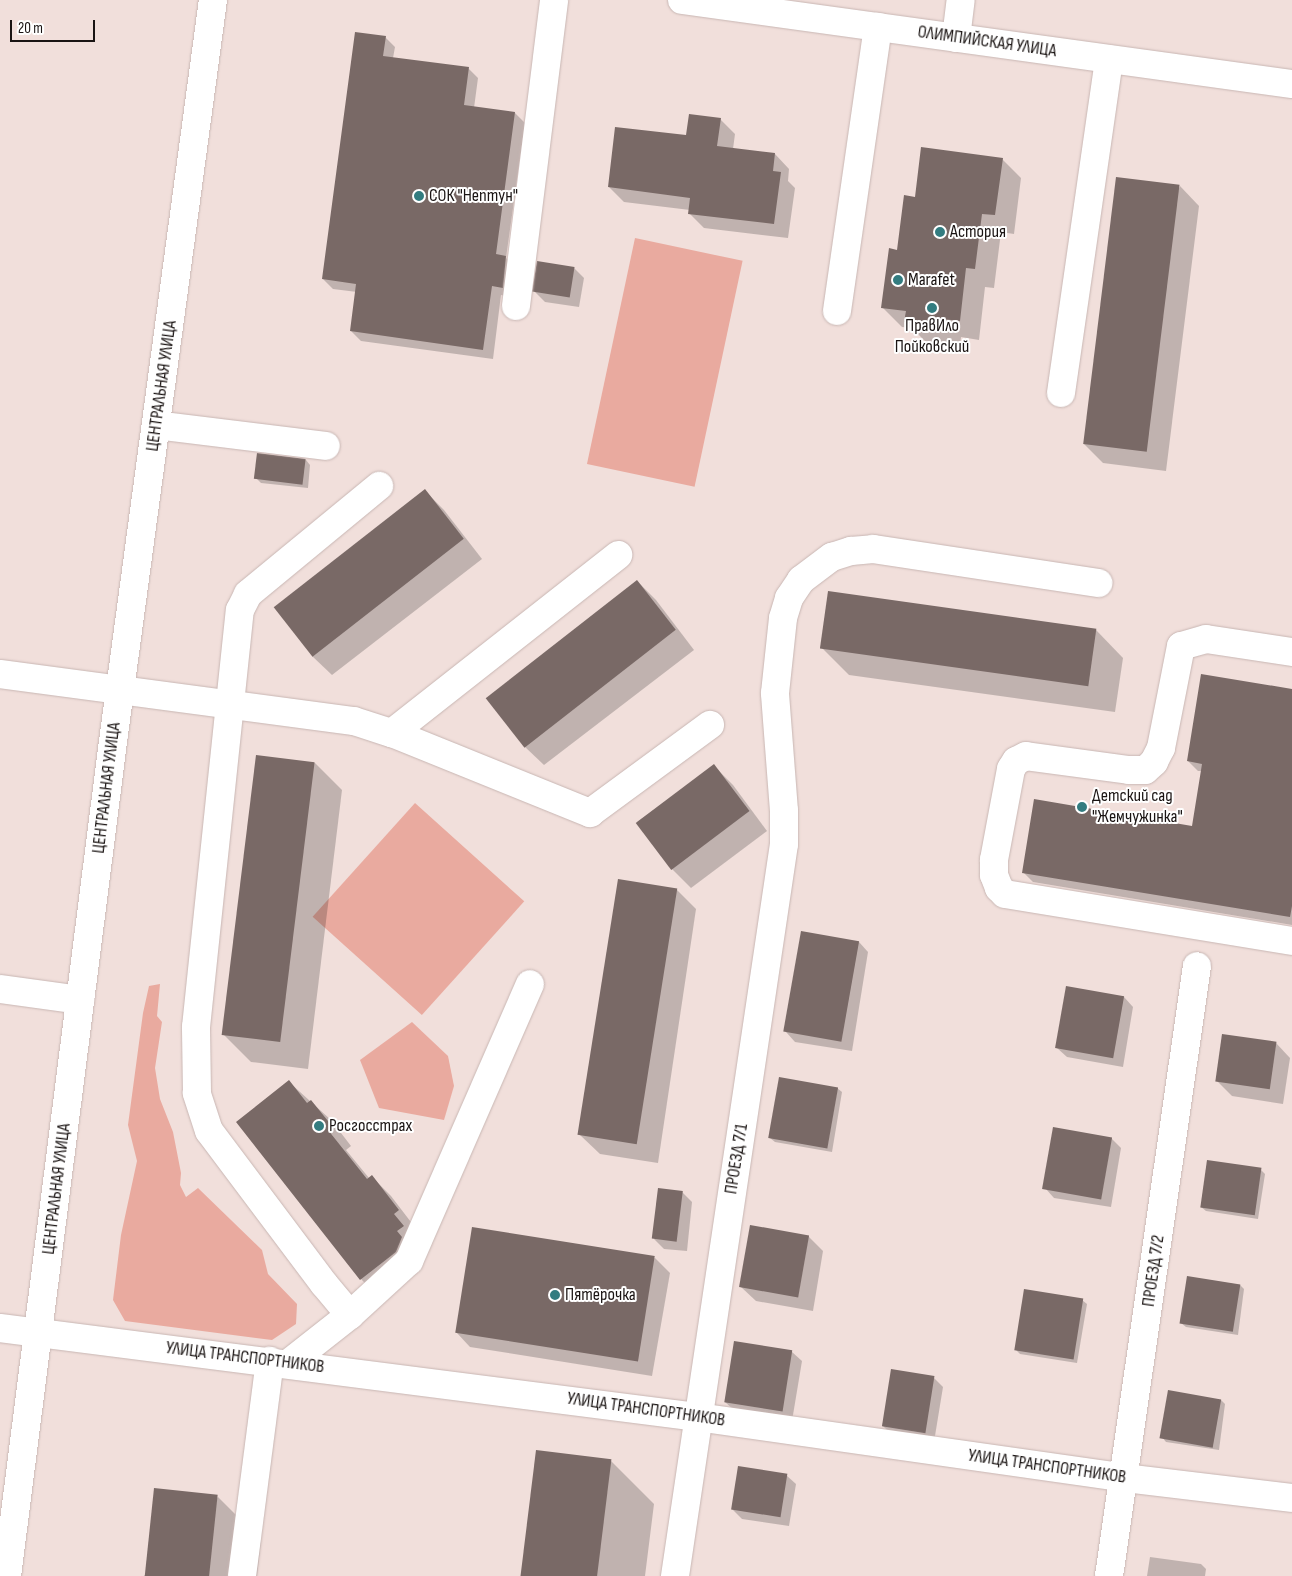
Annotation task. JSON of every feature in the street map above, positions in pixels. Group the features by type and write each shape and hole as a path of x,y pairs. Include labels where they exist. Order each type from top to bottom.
{"street":[{"name":"ЦЕНТРАЛЬНАЯ УЛИЦА","path":"7,1576 40,1333 80,1000 120,692 213,0"},
{"path":"516,306 554,0"},
{"name":"ОЛИМПИЙСКАЯ УЛИЦА","path":"682,0 1292,84"},
{"path":"956,38 961,0"},
{"path":"837,311 878,27"},
{"path":"1061,392 1109,59"},
{"path":"156,425 326,446"},
{"path":"350,1315 209,1130 197,1093 196,1028 240,610 248,594 379,486"},
{"name":"ПРОЕЗД 7/1","path":"675,1576 784,844 784,811 774,693 783,618 789,598 801,580 832,557 851,551 872,548 1098,583"},
{"path":"392,733 618,555"},
{"path":"1292,652 1206,639 1181,646 1162,748 1154,762 1146,770 1129,770 1026,756 1016,761 1011,769 994,860 994,875 999,888 1005,894 1292,941"},
{"path":"0,674 120,692 354,721 392,733 590,813 710,724"},
{"name":"ПРОЕЗД 7/2","path":"1109,1576 1125,1478 1197,966"},
{"path":"242,1576 279,1362 350,1315 409,1261 530,984"},
{"path":"0,989 80,1000"},
{"name":"УЛИЦА ТРАНСПОРТНИКОВ","path":"0,1328 279,1362 698,1417 1125,1478 1292,1498"}],"shaded area":[{"path":"635,238 743,261 695,487 587,464"},
{"path":"415,803 524,901 422,1015 313,917"},
{"path":"160,984 157,1016 162,1022 155,1068 160,1099 173,1132 181,1173 180,1185 186,1197 198,1188 262,1250 268,1274 297,1304 296,1324 272,1340 125,1321 113,1300 121,1235 137,1161 128,1125 143,1013 149,986"},
{"path":"412,1022 448,1056 454,1086 444,1120 379,1108 360,1060"}],"building":[{"name":"СОК \"Нептун\"","path":"355,32 386,36 383,56 469,67 464,105 515,112 496,254 506,256 503,288 492,286 483,350 350,331 356,284 322,279"},
{"path":"689,114 721,118 717,146 775,153 773,171 781,172 774,224 688,214 690,198 608,187 615,127 686,135"},
{"name":"Астория","path":"921,147 1003,158 995,215 982,214 975,269 966,268 960,321 942,319 941,327 904,322 906,311 881,308 889,248 897,250 904,195 915,197"},
{"path":"1116,177 1180,185 1147,452 1083,444"},
{"path":"537,261 575,267 570,298 532,292"},
{"path":"257,453 306,459 302,485 254,479"},
{"path":"425,489 464,539 312,657 274,607"},
{"path":"637,580 676,630 524,748 486,698"},
{"path":"828,591 1096,629 1088,686 820,648"},
{"path":"1201,674 1292,689 1292,906 1290,917 1022,873 1034,799 1192,826 1202,764 1187,761"},
{"path":"256,755 315,762 280,1042 222,1035"},
{"path":"714,764 750,811 671,870 636,823"},
{"path":"618,879 677,888 637,1144 577,1135"},
{"path":"801,931 859,941 841,1042 783,1031"},
{"path":"1066,986 1124,996 1113,1058 1055,1048"},
{"path":"1222,1034 1276,1042 1270,1089 1215,1082"},
{"path":"779,1077 838,1087 827,1148 768,1138"},
{"path":"289,1080 307,1103 311,1100 332,1126 328,1130 367,1179 372,1175 399,1210 394,1214 404,1226 397,1231 402,1237 396,1252 360,1280 236,1122"},
{"path":"1053,1127 1112,1137 1101,1199 1042,1189"},
{"path":"1207,1160 1261,1168 1255,1215 1200,1208"},
{"path":"658,1188 683,1191 677,1242 652,1239"},
{"path":"750,1225 809,1235 798,1297 739,1287"},
{"name":"Пятёрочка","path":"472,1227 655,1256 638,1362 455,1333"},
{"path":"1187,1276 1240,1284 1233,1332 1179,1323"},
{"path":"1024,1289 1083,1298 1074,1360 1014,1350"},
{"path":"734,1341 792,1350 783,1411 724,1402"},
{"path":"891,1369 934,1376 925,1433 882,1426"},
{"path":"1168,1390 1221,1399 1213,1448 1159,1438"},
{"path":"536,1450 611,1459 597,1576 521,1576"},
{"path":"738,1466 787,1474 781,1517 731,1509"},
{"path":"154,1488 218,1495 209,1576 145,1576"}],"place":[{"name":"СОК \"Нептун\"","path":"419,196"},
{"name":"Астория","path":"940,232"},
{"name":"Marafet","path":"898,280"},
{"name":"ПравИло Пойковский","path":"932,308"},
{"name":"Детский сад \"Жемчужинка\"","path":"1082,807"},
{"name":"Росгосстрах","path":"319,1126"},
{"name":"Пятёрочка","path":"555,1295"}]}
